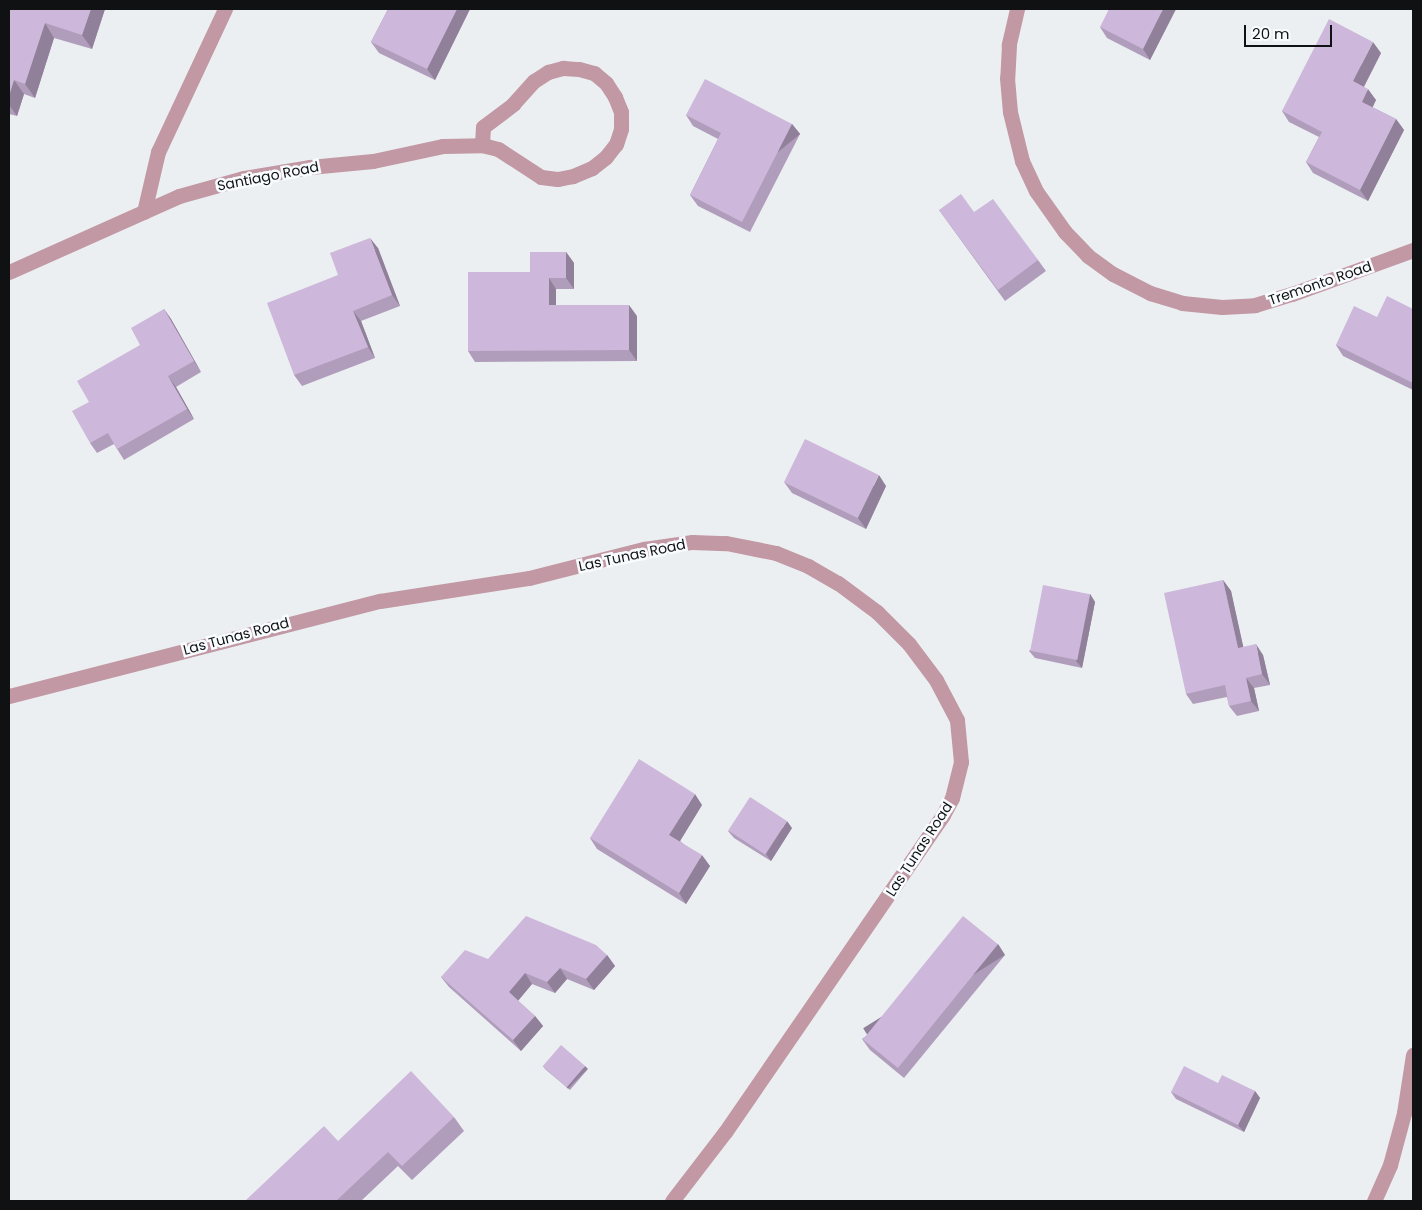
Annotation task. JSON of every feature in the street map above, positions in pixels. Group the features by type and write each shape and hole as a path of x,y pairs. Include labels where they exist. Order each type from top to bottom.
{"street":[{"path":"144,212 158,152 225,9"},
{"name":"Tremonto Road","path":"1016,9 1009,45 1007,78 1010,112 1022,160 1036,191 1065,232 1088,256 1113,274 1150,293 1182,303 1222,307 1254,304 1292,294 1413,250"},
{"name":"Santiago Road","path":"9,272 179,196 244,178 310,167 373,161 443,146 482,145 498,149 542,177 557,179 573,176 592,168 606,157 616,144 621,129 621,112 616,97 606,83 594,74 579,69 563,68 548,72 534,81 513,104 483,127 482,145"},
{"name":"Las Tunas Road","path":"9,696 380,601 530,578 644,549 692,542 726,543 776,553 808,566 877,612 909,644 936,680 957,720 961,762 952,798 944,815 725,1132 672,1201"},
{"path":"1374,1201 1393,1156 1404,1113 1413,1055"}],"building":[{"path":"9,9 91,9 82,35 45,23 25,84 14,80 9,96"},
{"path":"388,9 457,9 427,69 371,42"},
{"path":"1109,9 1163,9 1143,49 1100,27"},
{"path":"1329,19 1373,42 1353,81 1368,89 1362,102 1396,119 1360,190 1306,162 1322,132 1282,111"},
{"path":"705,79 792,124 742,222 690,195 721,133 686,115"},
{"path":"961,194 974,212 993,199 1038,260 998,290 939,210"},
{"path":"370,238 392,295 353,311 368,347 294,375 267,303 338,275 330,253"},
{"path":"530,252 566,252 566,278 549,278 549,305 629,305 629,350 468,351 468,272 530,272"},
{"path":"1387,296 1413,309 1413,383 1336,345 1354,306 1377,317"},
{"path":"164,309 194,361 168,376 187,409 117,449 108,433 90,443 72,411 89,402 77,381 140,345 131,328"},
{"path":"805,439 879,475 858,518 784,482"},
{"path":"1223,580 1238,648 1256,644 1262,674 1246,678 1251,701 1229,706 1225,685 1186,694 1164,593"},
{"path":"1043,585 1090,594 1077,660 1030,651"},
{"path":"639,759 695,794 669,835 702,855 679,893 590,838"},
{"path":"750,797 787,821 765,855 728,831"},
{"path":"526,916 596,945 607,955 586,979 560,968 547,982 525,973 509,992 535,1016 513,1040 441,977 465,950 488,959"},
{"path":"963,916 998,944 898,1068 863,1040"},
{"path":"561,1045 585,1066 567,1087 543,1066"},
{"path":"1184,1066 1218,1083 1222,1075 1255,1091 1238,1125 1171,1092"},
{"path":"411,1071 454,1117 402,1166 388,1152 336,1201 245,1201 324,1126 338,1141"}]}
